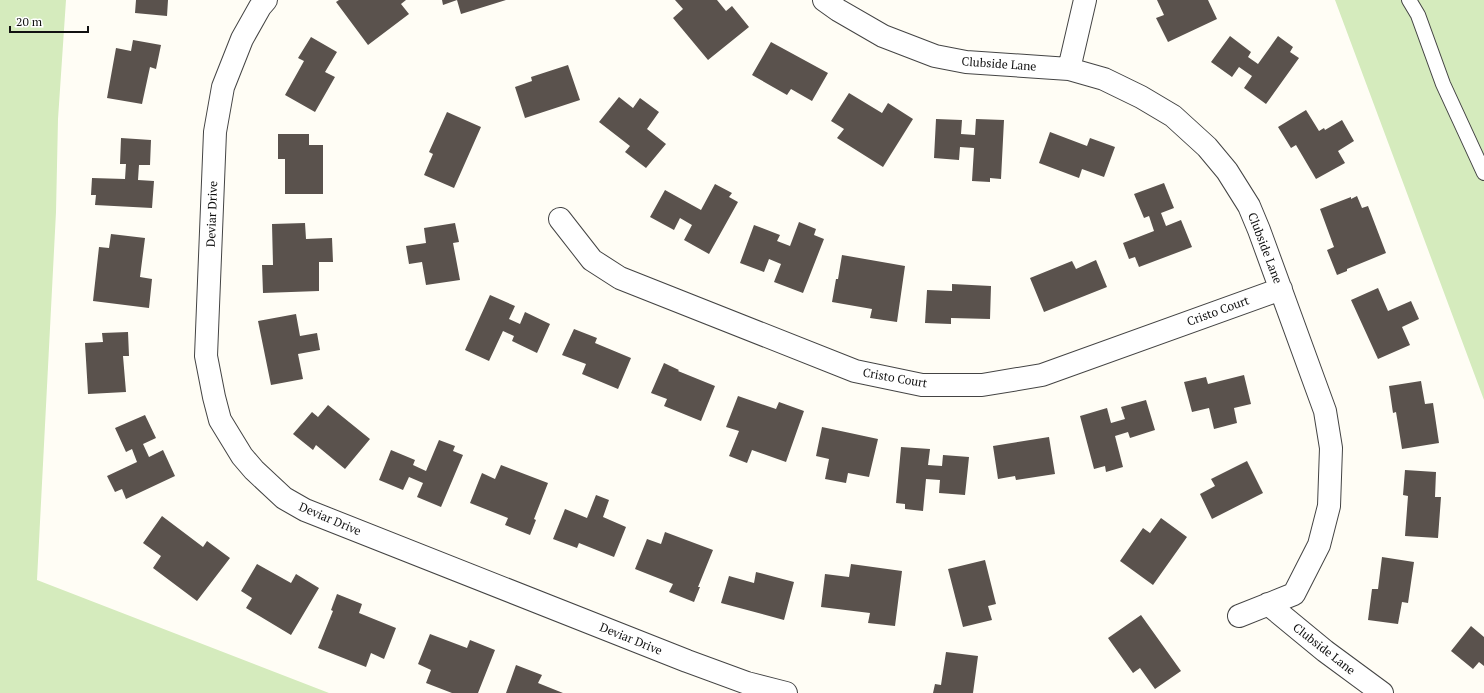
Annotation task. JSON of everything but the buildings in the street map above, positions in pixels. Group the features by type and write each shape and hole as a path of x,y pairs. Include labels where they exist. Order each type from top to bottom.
{"street":[{"name":"Deviar Drive","path":"266,0 260,7 242,39 223,87 215,132 206,356 220,420 242,456 254,470 284,498 305,510 687,661 747,683 786,693"},
{"name":"Clubside Lane","path":"824,0 838,10 883,36 935,56 966,62 1069,69 1104,79 1141,97 1173,116 1207,147 1227,171 1249,206 1259,230 1325,411 1331,448 1329,506 1319,545 1294,594 1239,616"},
{"path":"1069,69 1085,0"},
{"name":"Cristo Court","path":"560,219 592,260 620,278 855,371 922,385 982,385 1042,375 1281,289"},
{"name":"Clubside Lane","path":"1268,604 1325,651 1382,693"}],"lane":[{"path":"1408,0 1418,15 1443,84 1484,173"}],"green space":[{"path":"0,0 66,0 58,119 56,212 37,580 329,693 0,693"},
{"path":"1335,0 1484,0 1484,400"}]}
